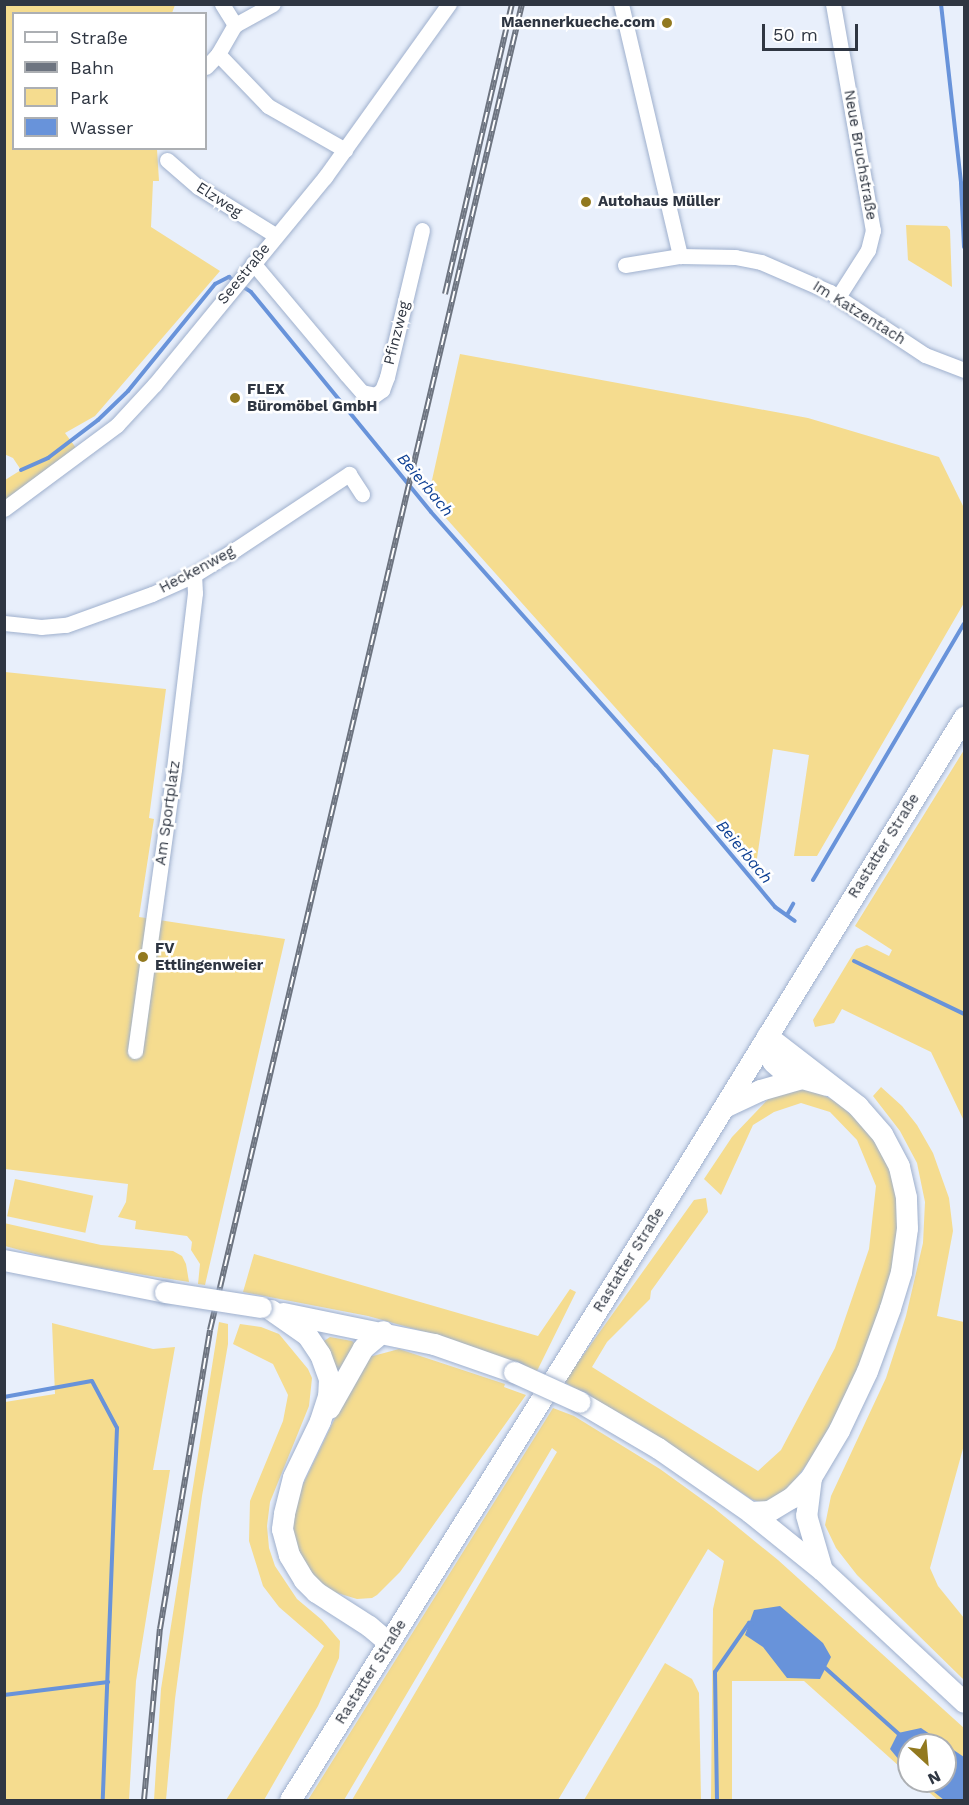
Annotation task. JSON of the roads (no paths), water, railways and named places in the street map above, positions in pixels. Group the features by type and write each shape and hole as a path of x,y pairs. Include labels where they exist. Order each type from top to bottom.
{"main road":[{"name":"Rastatter Straße","path":"290,1800 724,1107 964,717"},
{"path":"764,1041 773,1062 798,1079 830,1086"},
{"path":"750,1512 770,1511 783,1503 811,1477 839,1430 867,1371 901,1272 907,1228 906,1197 899,1166 882,1134 858,1106 764,1041"},
{"path":"724,1107 779,1083 798,1079"},
{"path":"4,1260 382,1331 434,1344 514,1372 580,1402 658,1448 750,1512 822,1570 964,1702"},
{"path":"266,1309 307,1335 323,1360 329,1379 328,1396 320,1421 293,1477 284,1514 285,1543 289,1555 304,1580 316,1592 369,1626 389,1643"},
{"path":"320,1421 338,1397 363,1348 382,1331"},
{"path":"811,1477 806,1515 822,1570"}],"street":[{"path":"222,4 235,26"},
{"path":"207,66 218,54 235,26 273,4"},
{"name":"Seestraße","path":"4,509 117,425 155,384 345,150 449,4"},
{"path":"621,4 680,256"},
{"name":"Neue Bruchstraße","path":"833,4 872,221 871,245 838,297"},
{"path":"218,54 268,106 345,150"},
{"name":"Elzweg","path":"167,160 198,187 275,234"},
{"name":"Pfinzweg","path":"253,263 362,392 375,395 382,390 387,377 423,230"},
{"name":"Im Katzentach","path":"625,265 680,256 735,257 761,262 838,297 924,355 964,370"},
{"name":"Heckenweg","path":"4,623 40,627 66,625 153,594 194,575 349,474 362,494"},
{"name":"Am Sportplatz","path":"135,1051 176,757 195,593 194,575"}],"water":[{"path":"780,1606 823,1643 831,1657 820,1679 787,1678 763,1647 745,1635 754,1610"},
{"path":"921,1728 928,1733 898,1733"},
{"path":"897,1735 897,1757 890,1749"},
{"path":"957,1752 964,1757 964,1800 944,1800 935,1793 957,1793"}],"waterway":[{"path":"941,4 961,183 964,247"},
{"name":"Beierbach","path":"21,470 48,458 98,420 128,391 215,284 229,277 234,281"},
{"name":"Beierbach","path":"240,285 251,292 431,512 656,765 775,907 795,921"},
{"path":"813,880 964,624"},
{"path":"787,915 793,904"},
{"name":"Beierbach","path":"854,961 964,1014"},
{"path":"4,1397 92,1381 117,1428 103,1800"},
{"path":"717,1800 715,1672 749,1623 752,1624"},
{"path":"823,1666 898,1733"},
{"path":"4,1695 108,1682"}],"railway":[{"path":"445,294 512,4"},
{"path":"144,1800 160,1629 210,1330 522,4"}],"place":[{"name":"Maennerkueche.com","path":"667,23"},
{"name":"Autohaus Müller","path":"586,202"},
{"name":"FLEX Büromöbel GmbH","path":"235,398"},
{"name":"FV Ettlingenweier","path":"143,957"}]}
